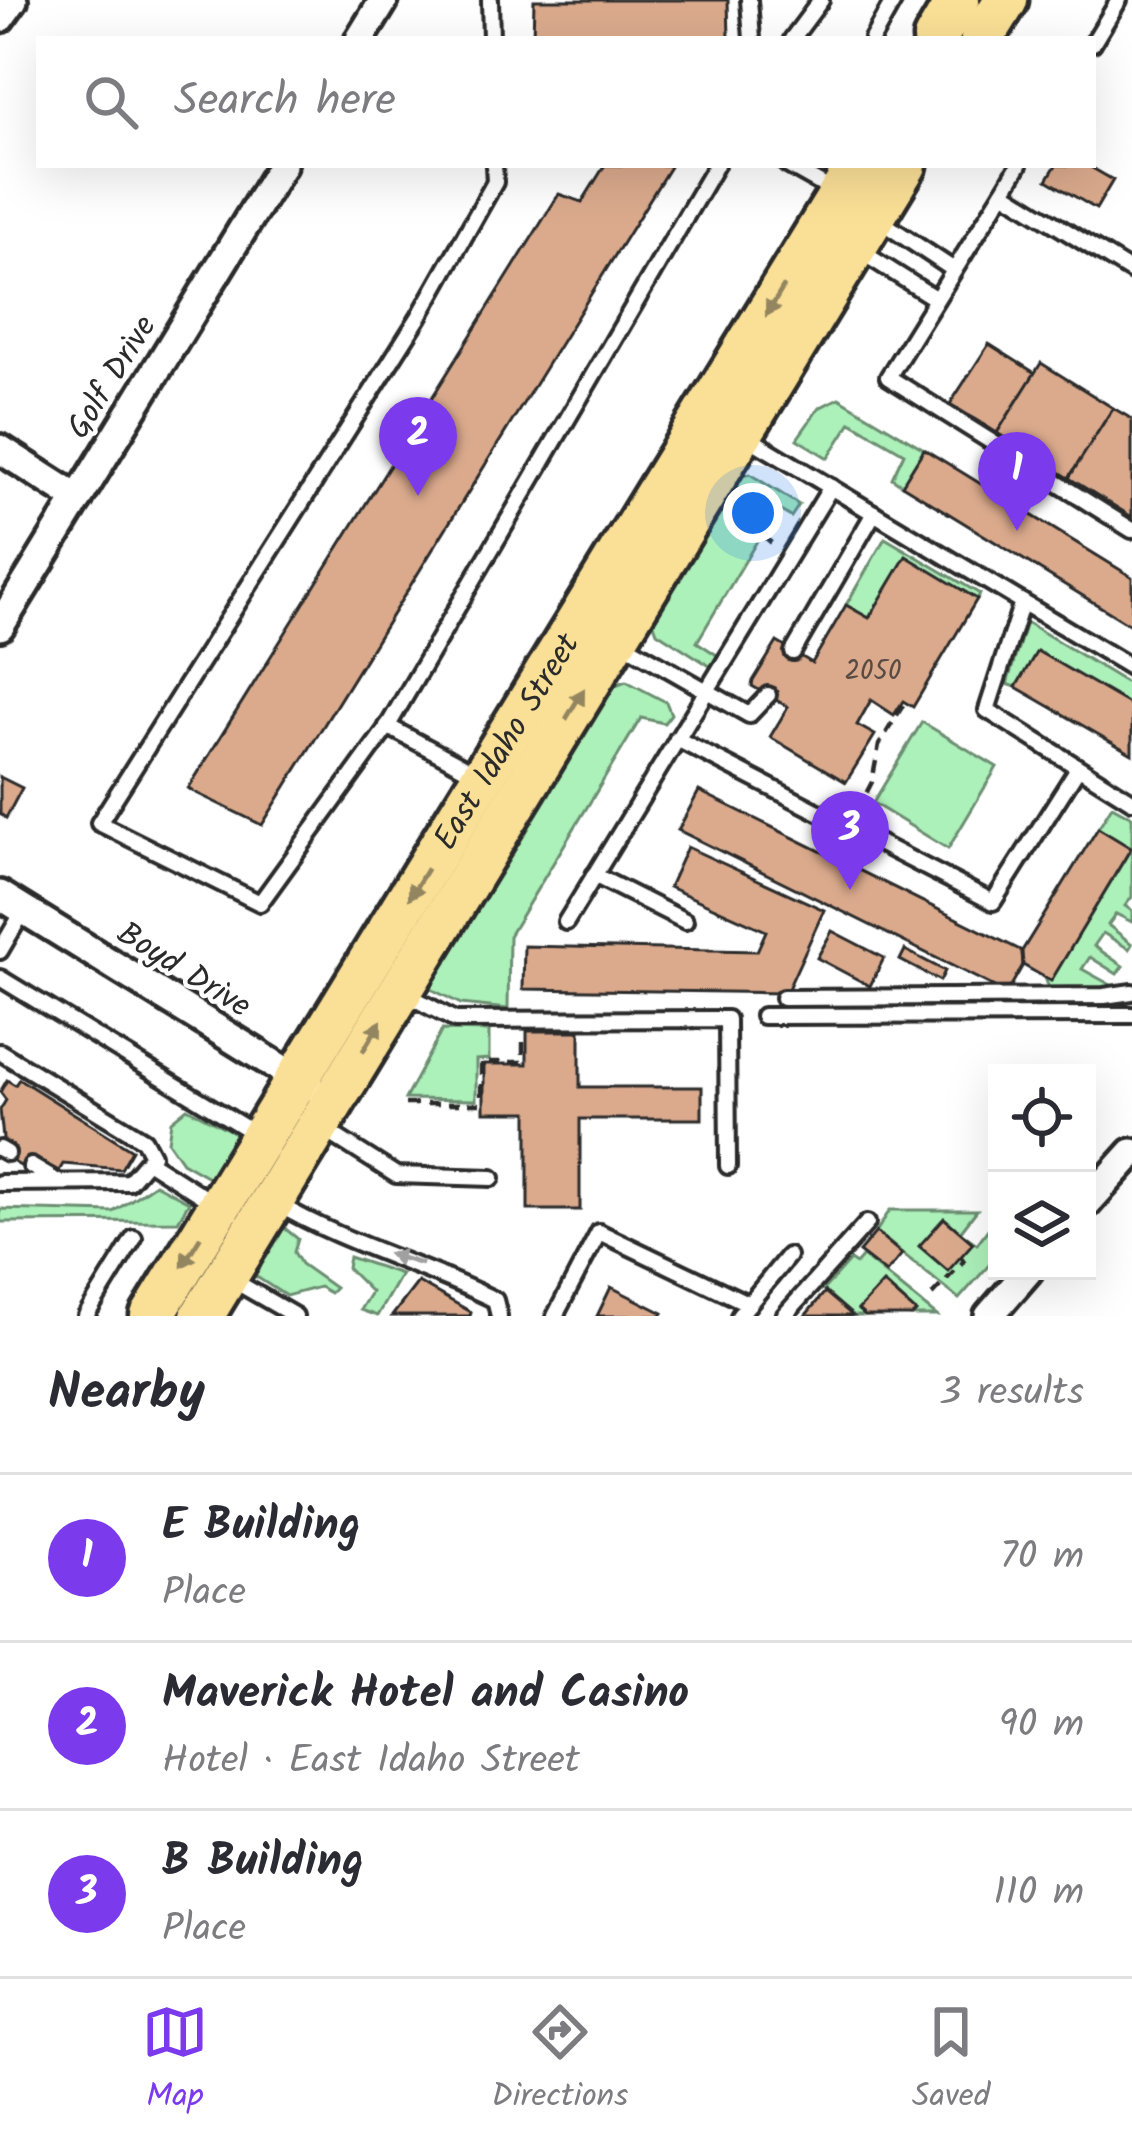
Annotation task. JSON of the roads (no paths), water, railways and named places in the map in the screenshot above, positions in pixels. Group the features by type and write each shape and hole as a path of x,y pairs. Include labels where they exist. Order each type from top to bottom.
{"main road":[{"path":"936,36 958,0"},
{"path":"984,36 1006,0"},
{"name":"East Idaho Street","path":"382,980 849,210 901,168"},
{"name":"East Idaho Street","path":"202,1316 272,1201 316,1102 484,777 598,628"},
{"name":"East Idaho Street","path":"158,1314 262,1137 316,1102"}],"street":[{"path":"0,18 14,0"},
{"path":"362,36 383,0"},
{"name":"Golf Drive","path":"0,626 280,168"},
{"path":"0,449 78,499"},
{"name":"Boyd Drive","path":"12,902 316,1102"},
{"path":"1096,1193 1132,1153"},
{"path":"989,1316 1020,1280"}],"lane":[{"path":"490,0 491,36"},
{"path":"749,0 752,36"},
{"path":"794,36 820,0"},
{"path":"874,36 894,0"},
{"path":"1096,38 1119,0"},
{"path":"494,168 495,182 419,317 99,823 260,903 387,726 714,168"},
{"path":"791,168 849,210 954,270"},
{"path":"1017,168 888,376 1132,530"},
{"path":"1003,192 1132,272"},
{"path":"849,210 936,299"},
{"path":"723,423 1132,668"},
{"path":"566,922 831,487"},
{"path":"793,652 874,513"},
{"path":"1022,602 987,710 1132,801"},
{"path":"598,628 749,715 768,695"},
{"path":"387,726 484,777"},
{"path":"677,739 993,902 1078,768"},
{"path":"594,875 685,921"},
{"path":"0,951 12,902"},
{"path":"0,978 262,1137"},
{"path":"382,980 451,1019 727,1019 728,1166"},
{"path":"783,998 1104,997 1132,992"},
{"path":"764,1016 1132,1015"},
{"path":"0,1052 144,1140 151,1149 149,1162 129,1181 0,1183"},
{"path":"316,1102 396,1175 492,1178"},
{"path":"149,1162 219,1207"},
{"path":"31,1166 58,1183"},
{"path":"272,1201 339,1239 426,1266 495,1300 499,1316"},
{"path":"784,1316 867,1222"},
{"path":"556,1316 599,1232 744,1310 788,1256"},
{"path":"86,1316 134,1238"},
{"path":"227,1276 295,1316"}],"place":[{"name":"Maverick Hotel and Casino","path":"418,496"},
{"name":"E Building","path":"1017,531"},
{"name":"B Building","path":"850,890"}]}
